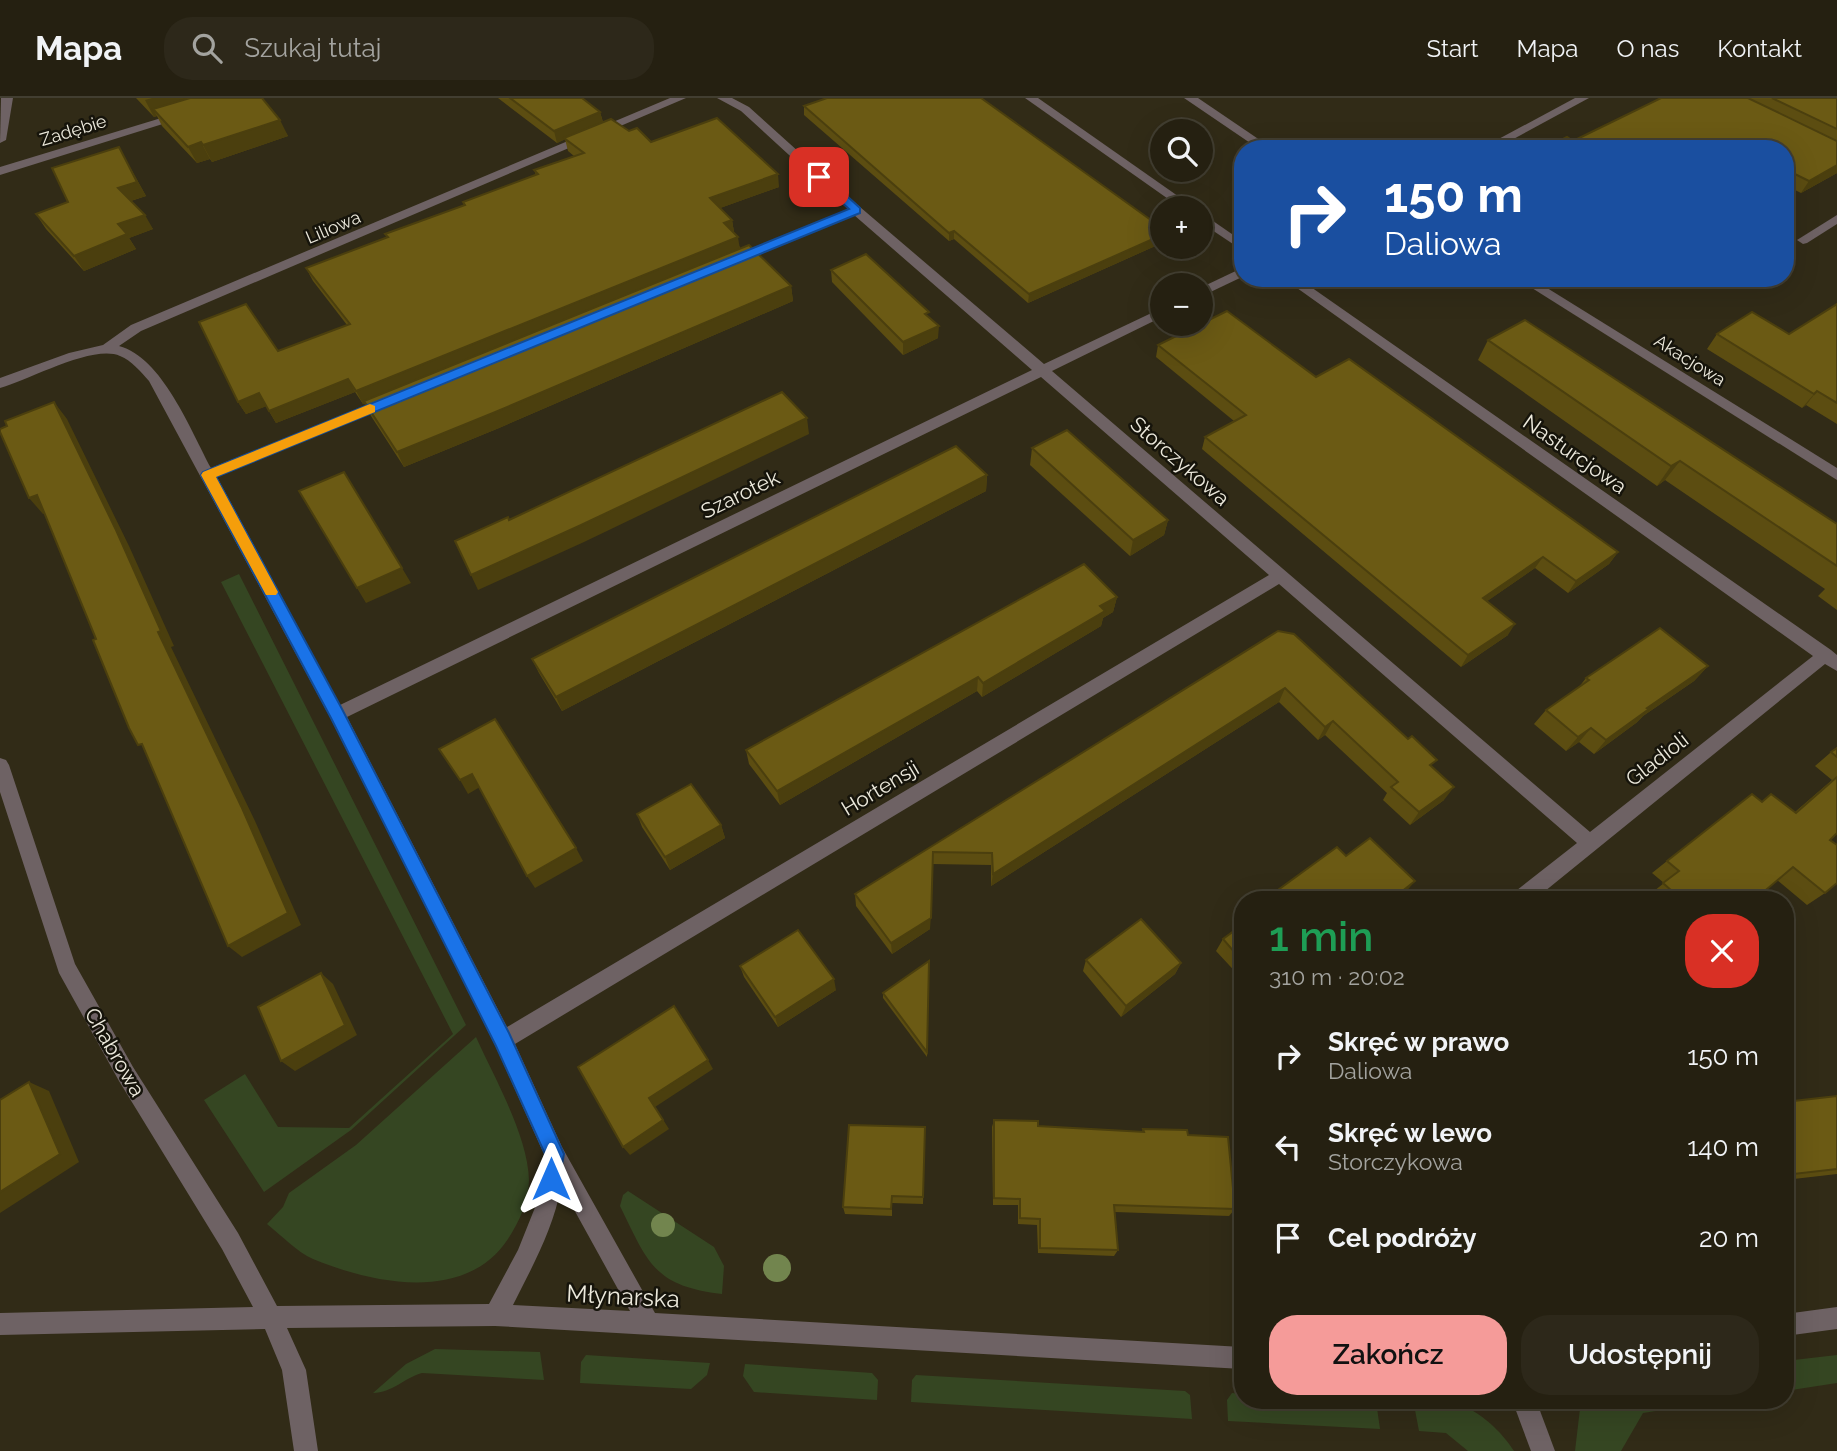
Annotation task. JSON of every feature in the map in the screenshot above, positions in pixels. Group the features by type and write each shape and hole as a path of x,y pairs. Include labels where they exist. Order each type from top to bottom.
{"street":[{"path":"0,140 6,98"},
{"name":"Liliowa","path":"0,383 74,356 107,348 136,328 680,98"},
{"name":"Storczykowa","path":"723,98 745,109 856,210 1589,842"},
{"path":"1031,98 1172,196"},
{"path":"1190,98 1253,140"},
{"path":"1503,140 1583,98"},
{"name":"Zadębie","path":"0,169 197,110"},
{"path":"713,269 856,210"},
{"path":"1803,240 1837,219"},
{"path":"1213,225 1234,240"},
{"path":"1213,286 1234,276"},
{"name":"Nasturcjowa","path":"1302,287 1831,660"},
{"name":"Akacjowa","path":"1536,287 1837,475"},
{"name":"Szarotek","path":"337,714 1150,318"},
{"path":"107,348 124,352 140,362 154,378 208,475 337,714 503,1040 555,1154 649,1324"},
{"path":"208,475 402,396"},
{"name":"Hortensji","path":"503,1040 1280,576"},
{"name":"Gladioli","path":"1530,891 1589,842 1831,660"},
{"name":"Chabrowa","path":"0,765 66,967 126,1074 230,1241 272,1319 294,1370 306,1451"},
{"path":"495,1315 526,1257 547,1205 555,1154"},
{"name":"Młynarska","path":"0,1324 272,1319 388,1312 495,1315 1234,1358"},
{"path":"1794,1324 1837,1318"},
{"path":"1527,1409 1543,1451"}],"green space":[{"path":"239,574 466,1025 351,1130 264,1192 204,1100 245,1074 278,1127 349,1128 453,1034 221,582"},
{"path":"476,1037 517,1126 529,1180 527,1196 519,1218 508,1239 490,1259 468,1273 444,1280 390,1281 313,1259 295,1248 267,1224 283,1207 289,1193 356,1145"},
{"path":"628,1191 714,1247 724,1266 722,1294 681,1285 656,1268 638,1243 620,1206 623,1195"},
{"path":"435,1349 540,1352 544,1380 422,1373 386,1391 373,1393 406,1364"},
{"path":"586,1355 710,1363 707,1375 691,1389 580,1383 581,1362"},
{"path":"1837,1355 1837,1383 1794,1390 1794,1360"},
{"path":"745,1364 872,1373 878,1380 877,1400 754,1392 743,1376"},
{"path":"916,1375 1185,1391 1190,1395 1192,1419 911,1402 912,1380"},
{"path":"1234,1393 1234,1409 1377,1409 1380,1429 1228,1421 1227,1400"},
{"path":"1469,1409 1490,1423 1514,1451 1468,1451 1446,1433 1419,1431 1415,1410"},
{"path":"1580,1409 1669,1409 1643,1413 1621,1451 1575,1451"}],"building":[{"path":"190,98 262,98 280,120 203,145 201,142 188,147 153,109"},
{"path":"510,98 582,98 600,112 554,131"},
{"path":"827,98 981,98 1150,219 1150,240 1029,294 954,231 949,233 804,106"},
{"path":"1661,98 1748,98 1837,141 1837,165 1809,181 1794,174 1794,140 1575,140"},
{"path":"1772,98 1837,98 1837,129"},
{"path":"717,118 778,174 710,198 732,220 724,223 738,237 356,391 348,379 269,411 259,393 238,402 199,322 246,304 278,351 350,324 306,268 388,237 385,234 465,205 463,202 538,174 534,170 584,153 564,138 611,119 629,131 637,128 651,142"},
{"path":"119,147 137,182 118,188 145,215 118,224 127,234 74,256 36,214 68,202 52,168"},
{"path":"749,245 791,286 397,452 364,401"},
{"path":"866,254 929,312 925,314 939,326 903,342 831,270"},
{"path":"1837,304 1837,403 1817,391 1814,394 1717,334 1752,312 1789,334"},
{"path":"1227,311 1316,377 1349,359 1618,552 1576,581 1543,557 1483,598 1515,624 1468,655 1205,437 1246,415 1158,345 1176,336 1213,336 1213,318"},
{"path":"1525,320 1837,524 1837,566 1680,461 1671,466 1488,340"},
{"path":"782,392 807,418 471,575 455,541 508,517 509,520"},
{"path":"54,402 116,530 161,631 158,632 242,808 288,913 228,946 142,744 138,745 129,728 37,495 29,498 0,432 0,429 7,426 5,421"},
{"path":"1067,430 1168,520 1133,540 1032,448"},
{"path":"956,446 987,475 556,697 532,659"},
{"path":"344,472 402,568 357,588 299,491"},
{"path":"1084,564 1117,597 1100,606 1105,611 983,683 978,677 777,791 746,750"},
{"path":"1660,628 1708,666 1606,740 1591,728 1578,737 1546,710 1589,680 1586,678"},
{"path":"1278,631 1294,634 1408,739 1412,736 1437,760 1430,765 1454,787 1419,812 1391,787 1398,782 1333,721 1325,727 1285,688 993,874 992,853 933,852 931,918 891,943 855,894"},
{"path":"495,719 576,848 527,876 472,774 460,780 439,749"},
{"path":"1837,777 1837,833 1830,840 1837,845 1837,883 1825,893 1793,867 1765,891 1672,891 1663,883 1679,871 1667,861 1752,794 1762,802 1771,794 1796,813"},
{"path":"691,784 721,825 665,857 637,814"},
{"path":"1370,838 1415,881 1402,891 1276,891 1337,847 1346,856"},
{"path":"1141,919 1181,963 1126,1006 1086,960"},
{"path":"798,930 834,979 775,1017 740,966"},
{"path":"1234,931 1234,952 1223,939"},
{"path":"929,961 927,1052 883,993"},
{"path":"321,973 345,1025 281,1061 258,1007"},
{"path":"674,1006 708,1060 649,1098 663,1120 623,1147 578,1067"},
{"path":"29,1082 60,1154 0,1192 0,1100"},
{"path":"1837,1096 1837,1169 1794,1174 1794,1101"},
{"path":"994,1120 1038,1121 1038,1126 1144,1132 1143,1129 1187,1130 1188,1135 1228,1137 1234,1209 1114,1205 1118,1250 1040,1248 1040,1219 1020,1218 1020,1199 994,1198"},
{"path":"849,1125 925,1127 923,1197 892,1196 891,1209 843,1207"}],"slow traffic":[{"path":"271,592 208,475 370,409"}],"route":[{"path":"551,1179 555,1154 503,1040 337,714 208,475 856,210 819,177"}]}
